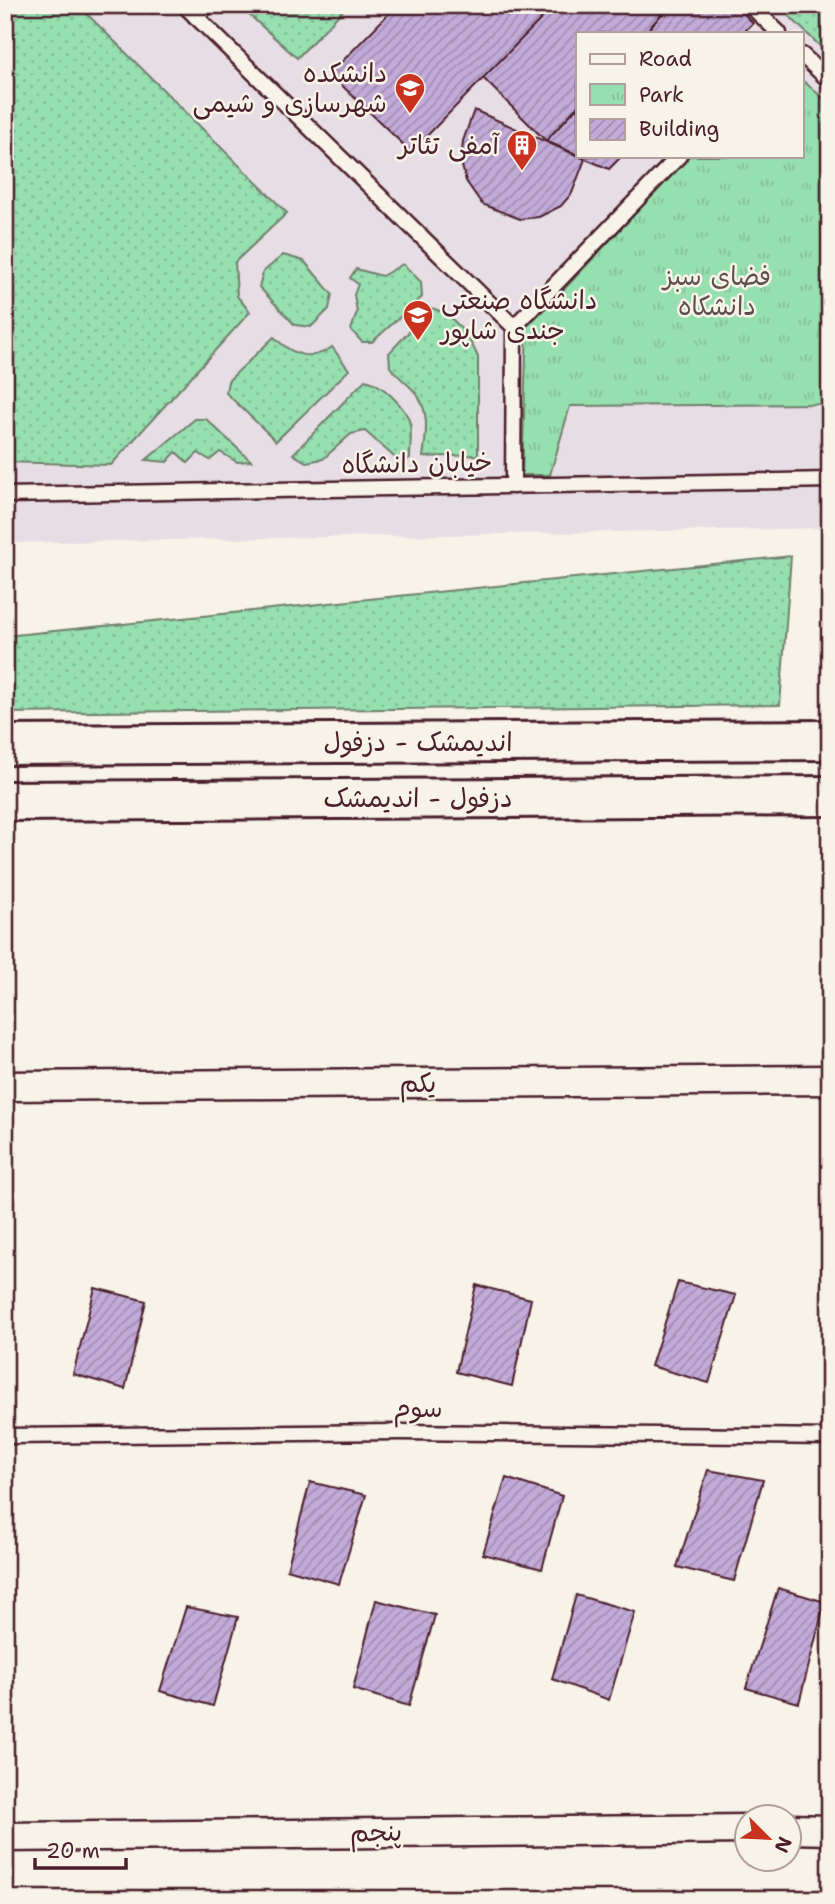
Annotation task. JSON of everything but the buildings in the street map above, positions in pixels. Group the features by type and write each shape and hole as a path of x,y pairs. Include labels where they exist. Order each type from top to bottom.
{"main road":[{"name":"اندیمشک - دزفول","path":"5,745 830,740"},
{"name":"دزفول - اندیمشک","path":"5,801 830,796"}],"street":[{"name":"یکم","path":"5,1086 830,1080"},
{"name":"پنجم","path":"5,1837 734,1829"},
{"path":"804,1829 830,1830"}],"lane":[{"path":"184,5 514,327"},
{"path":"196,18 208,5"},
{"path":"750,5 778,32"},
{"path":"804,57 830,81"},
{"path":"513,486 514,327 677,158"},
{"name":"خیابان دانشگاه","path":"5,495 830,480"},
{"name":"سوم","path":"5,1436 400,1432 830,1437"}],"shaded area":[{"name":"دانشگاه صنعتی جندی شاپور","path":"5,5 830,5 830,528 5,543"}],"green space":[{"path":"5,5 78,5 287,213 235,262 237,296 250,312 111,465 5,462"},
{"path":"251,5 348,5 297,58 245,11"},
{"path":"778,5 830,5 830,56"},
{"name":"فضای سبز دانشکاه","path":"804,82 830,104 830,404 570,406 550,475 522,475 527,326 687,158 804,158"},
{"path":"283,255 304,261 332,294 329,309 311,327 295,325 259,287 263,272"},
{"path":"403,264 421,282 422,297 372,342 362,342 351,330 357,312 354,295 358,284 350,278 356,269 382,276"},
{"path":"431,308 453,320 465,334 478,357 478,455 423,457 426,423 423,406 414,391 390,367 389,353"},
{"path":"274,337 287,348 301,354 316,355 332,347 349,370 276,441 226,393 228,381"},
{"path":"365,380 385,390 408,417 411,431 410,458 401,463 365,431 351,434 323,459 306,462 293,454"},
{"path":"195,419 206,419 251,461 237,462 220,452 210,460 198,453 188,463 176,452 167,462 146,460"},
{"path":"791,556 780,705 5,713 5,636"}],"place":[{"name":"دانشکده شهرسازی و شیمی","path":"410,115"},
{"name":"آمفی تئاتر","path":"522,172"},
{"name":"دانشگاه صنعتی جندی شاپور","path":"418,342"}]}
